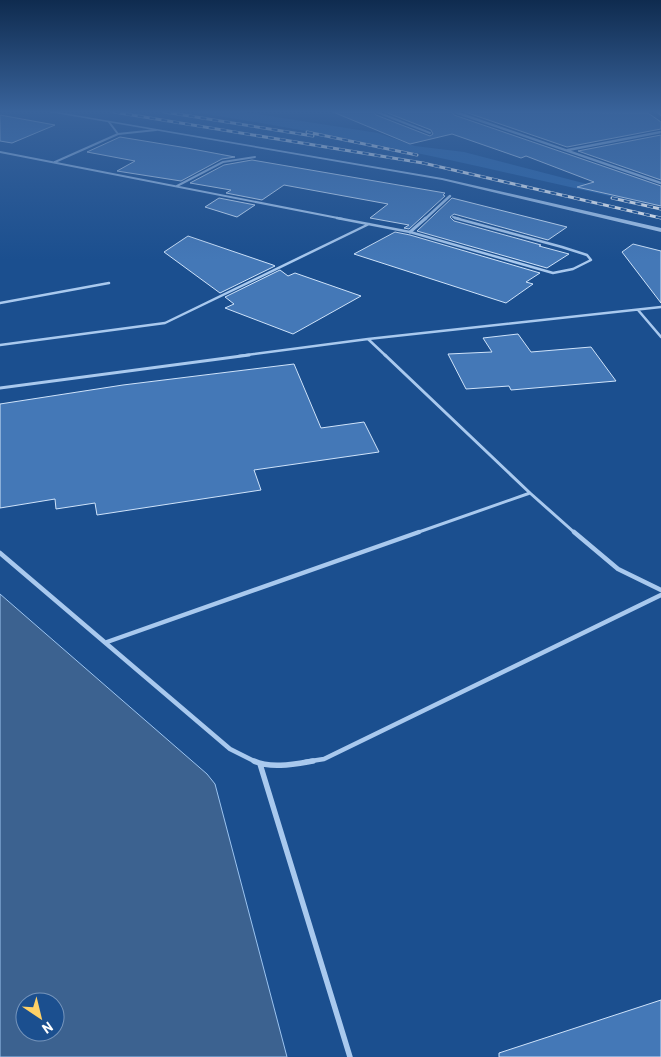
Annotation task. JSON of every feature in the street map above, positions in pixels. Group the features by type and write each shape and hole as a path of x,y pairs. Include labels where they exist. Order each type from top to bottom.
{"street":[{"path":"339,161 442,179 661,231"},
{"path":"597,161 661,183"},
{"path":"410,232 450,196"}],"lane":[{"path":"51,161 410,232 553,273 566,273 579,268 591,260 587,255 562,247 453,217"},
{"path":"176,187 216,163 223,161"},
{"path":"0,345 165,323 369,224"},
{"path":"0,304 109,283"},
{"path":"0,388 368,339 661,307"},
{"path":"638,310 661,337"},
{"path":"368,339 530,493 618,569 661,590"},
{"path":"107,642 530,493"},
{"path":"0,553 107,642 230,749 260,764 288,765 324,759 661,595"},
{"path":"260,764 350,1057"}],"shaded area":[{"path":"455,161 500,161 587,184 578,187 661,208"},
{"path":"0,594 207,774 215,784 287,1057 0,1057"}],"building":[{"path":"134,161 218,161 181,181 117,171"},
{"path":"245,161 260,161 445,193 443,195 445,196 409,229 404,228 409,225 370,218 388,204 284,185 262,200 226,193 231,190 190,183 224,165"},
{"path":"540,161 589,161 661,186 661,206 577,187 594,182"},
{"path":"608,161 661,161 661,180"},
{"path":"219,198 255,205 237,217 205,207"},
{"path":"452,198 567,227 548,240 454,214 450,217 454,221 569,254 547,268 417,231"},
{"path":"395,232 540,273 526,282 533,284 506,303 354,254"},
{"path":"188,236 275,266 220,293 164,252"},
{"path":"633,244 661,251 661,303 622,252"},
{"path":"280,270 288,276 295,273 361,296 293,334 225,308 234,304 225,297"},
{"path":"518,334 531,352 591,347 616,381 511,390 509,386 466,389 448,354 492,352 483,338"},
{"path":"294,364 321,428 364,422 379,452 254,470 261,490 97,515 95,503 56,509 55,499 0,508 0,404 123,385"},
{"path":"661,1000 661,1057 499,1057 499,1053"}],"railway":[{"path":"413,161 661,218"},
{"path":"612,198 661,209"}]}
